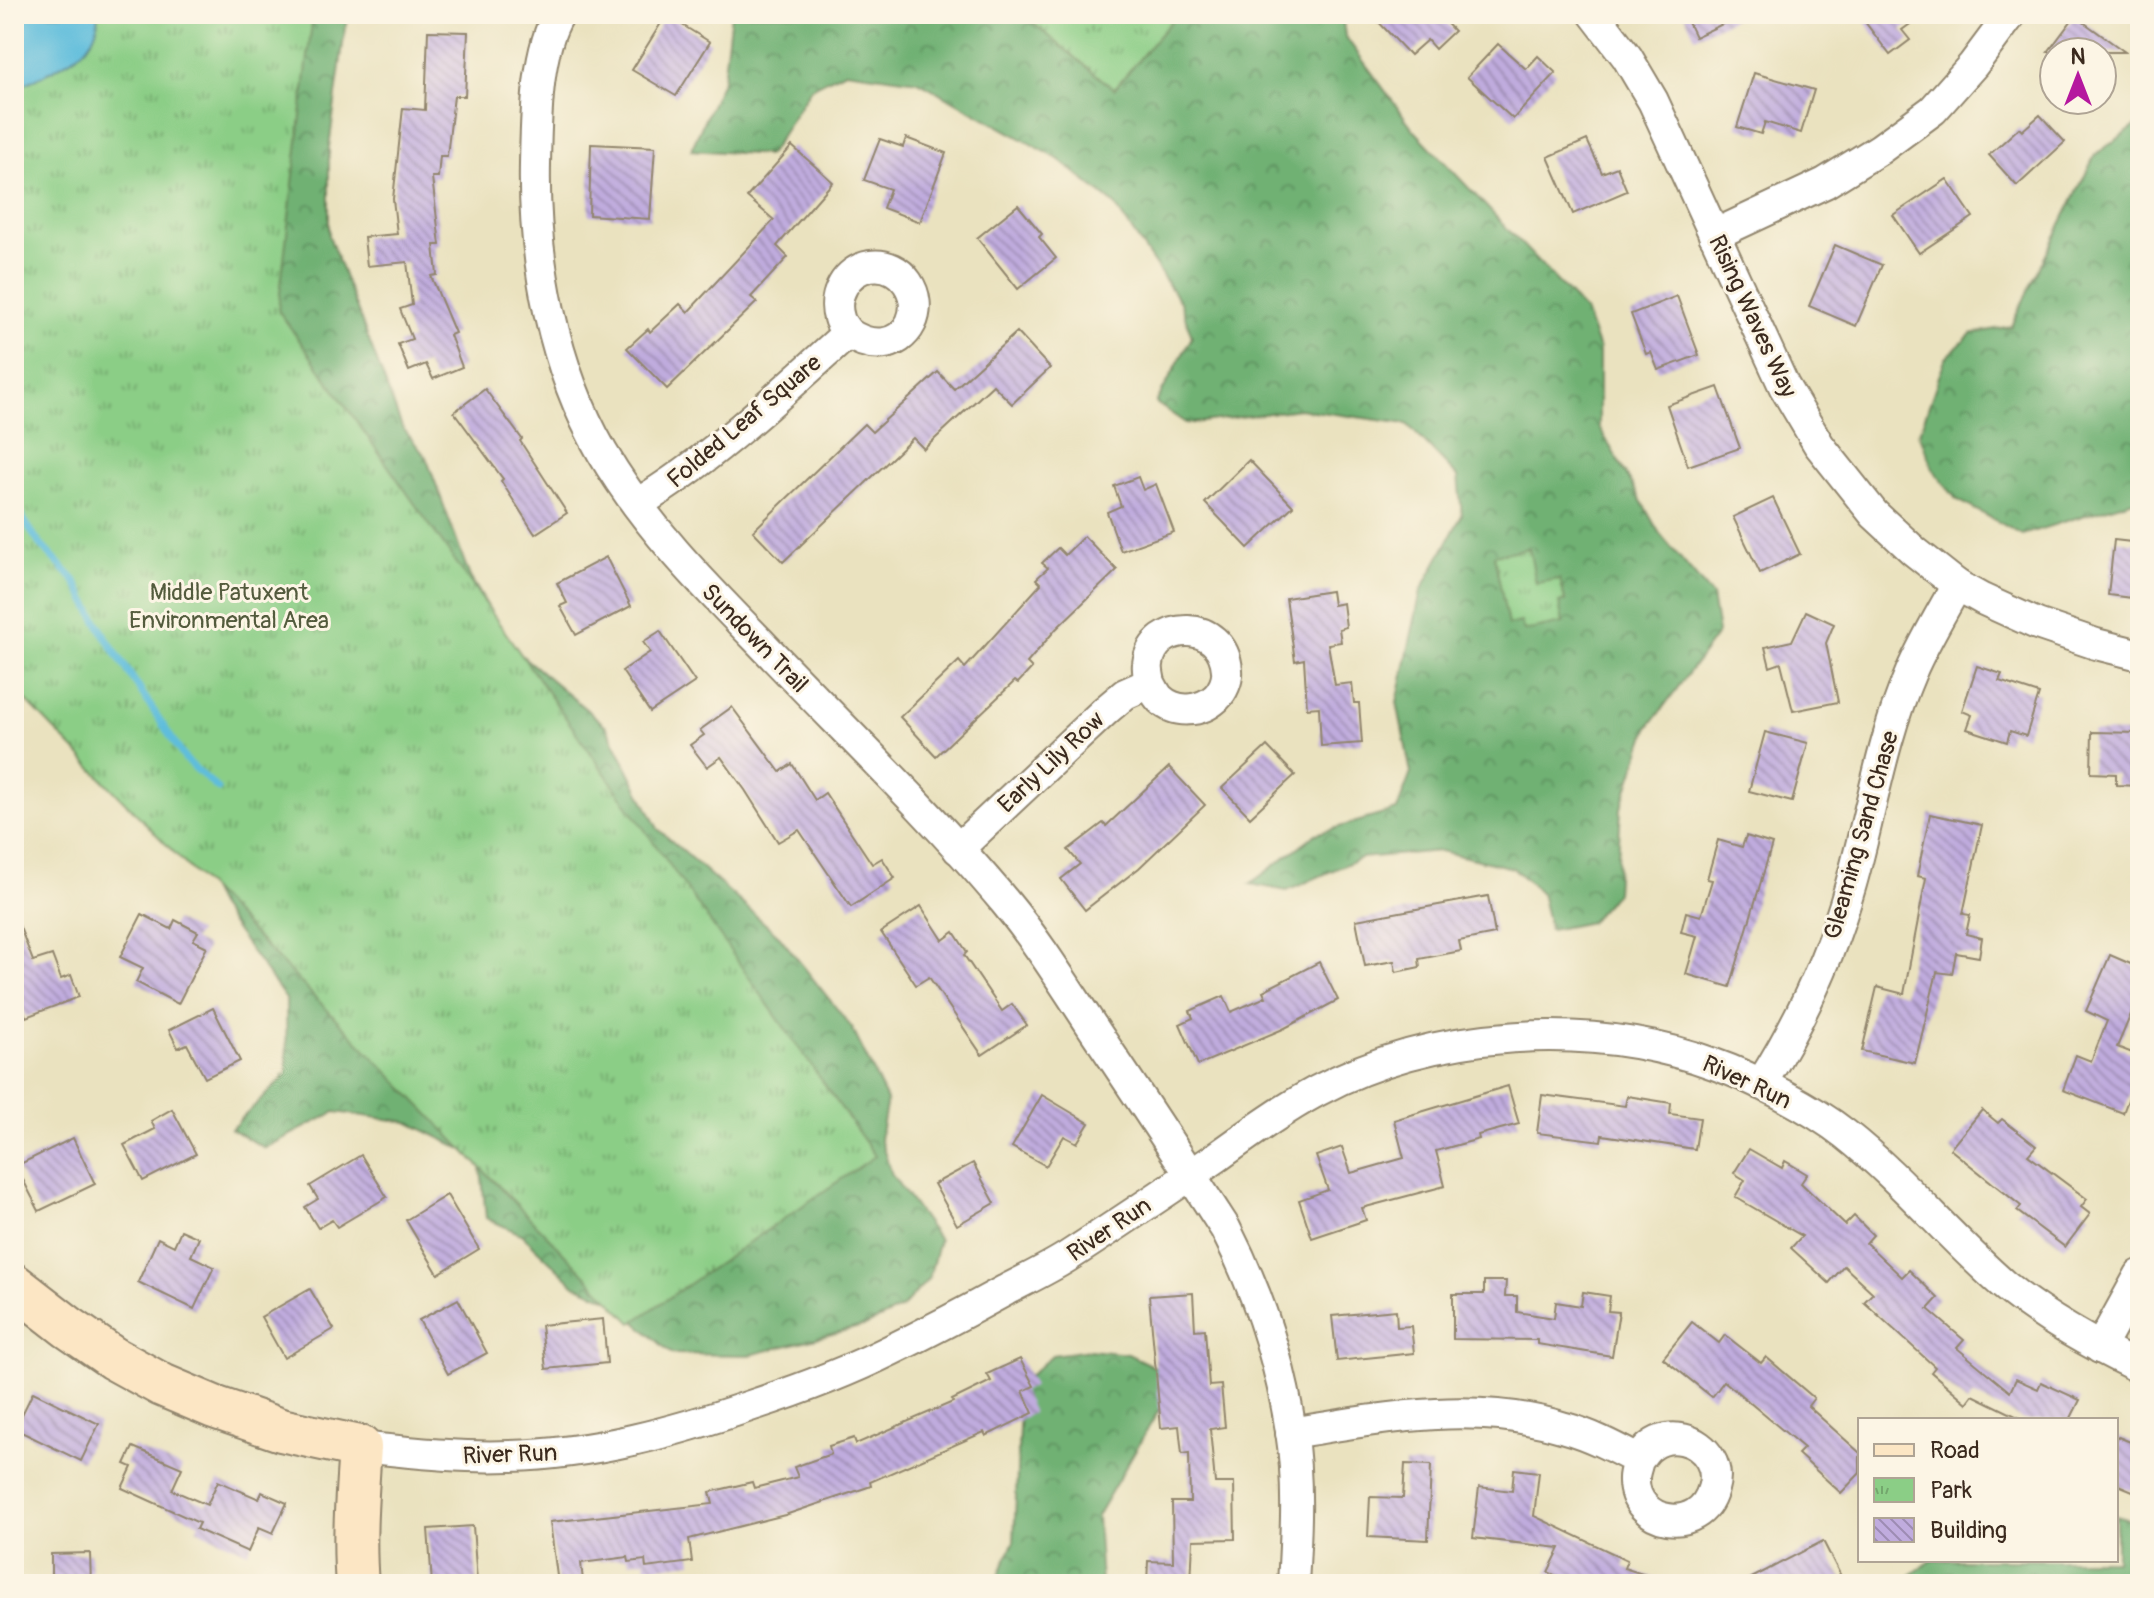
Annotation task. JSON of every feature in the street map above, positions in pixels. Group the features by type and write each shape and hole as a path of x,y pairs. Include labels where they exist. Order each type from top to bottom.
{"street":[{"name":"Sundown Trail","path":"559,14 543,59 534,190 543,280 554,329 583,413 602,452 637,504 688,568 958,849 1007,905 1046,957 1225,1228 1245,1267 1272,1345 1291,1433 1296,1523 1293,1584"},
{"name":"Rising Waves Way","path":"1594,14 1627,57 1653,101 1784,386 1819,445 1874,514 1957,585 2037,624 2140,655"},
{"path":"1714,235 1825,183 1880,149 1933,110 1973,65 2011,14"},
{"name":"Folded Leaf Square","path":"637,504 700,463 848,333"},
{"name":"Gleaming Sand Chase","path":"1761,1084 1786,1045 1814,986 1851,884 1897,709 1926,639 1957,585"},
{"name":"Early Lily Row","path":"958,849 1106,710 1125,694 1150,683"},
{"name":"River Run","path":"14,1285 113,1358 162,1385 281,1430 360,1447 447,1456 511,1456 614,1445 715,1418 794,1391 902,1345 1061,1261 1316,1091 1362,1070 1449,1044 1535,1036 1622,1041 1670,1051 1714,1064 1761,1084 1841,1131 1872,1157 2006,1287 2051,1319 2140,1368"},
{"path":"2100,1348 2140,1275"},
{"path":"1291,1433 1421,1413 1502,1415 1535,1419 1568,1428 1638,1460"},
{"path":"357,1584 356,1520 360,1447"}],"green space":[{"name":"Middle Patuxent Environmental Area","path":"14,14 313,14 278,310 875,1156 632,1323 14,688"},
{"name":"Middle Patuxent Environmental Area","path":"97,14 350,14 345,29 329,147 329,236 402,427 426,457 470,577 513,648 606,726 658,829 780,937 852,1028 887,1100 880,1139 892,1175 939,1240 929,1278 902,1308 867,1325 750,1355 672,1354 611,1300 575,1285 521,1234 486,1218 480,1158 408,1122 335,1112 265,1148 231,1129 287,1074 286,999 218,906 170,801 77,712 14,692 14,89"},
{"path":"731,14 1342,14 1345,36 1414,130 1585,311 1599,349 1599,427 1660,534 1712,596 1718,633 1648,728 1621,808 1616,893 1590,922 1550,930 1541,893 1513,868 1440,851 1360,858 1287,891 1250,884 1316,834 1397,810 1411,773 1397,702 1421,591 1462,515 1458,477 1407,424 1299,409 1187,424 1156,403 1192,337 1180,302 1114,204 1058,159 918,81 845,71 811,88 769,155 691,150 723,79"},
{"path":"1022,14 1177,14 1114,89"},
{"path":"2140,123 2140,498 2022,535 1956,499 1933,469 1919,434 1945,359 1971,334 2011,326 2095,155"},
{"path":"1529,548 1536,583 1560,579 1565,601 1559,603 1563,623 1524,631 1521,622 1508,625 1494,555"},
{"path":"1090,1350 1128,1354 1163,1371 1160,1408 1097,1516 1101,1584 995,1584 1014,1541 1021,1384 1052,1355"},
{"path":"2118,1517 2140,1523 2140,1584 1898,1584 1929,1562 2118,1562"}],"water":[{"path":"14,14 97,14 97,28 82,51 69,61 14,89"}],"building":[{"path":"1371,14 1438,14 1454,31 1435,49 1427,40 1410,55"},
{"path":"1684,14 1744,14 1695,37"},
{"path":"1859,14 1924,14 1902,30 1910,40 1890,55"},
{"path":"666,15 710,42 676,96 632,70"},
{"path":"2075,16 2103,36 2060,36"},
{"path":"428,31 468,32 465,96 454,96 447,156 440,156 438,177 432,177 440,245 434,245 437,275 431,276 455,333 450,335 462,367 433,379 426,364 409,371 398,344 412,339 400,309 412,305 407,262 367,266 364,237 397,234 393,199 403,108 425,110"},
{"path":"1498,44 1526,69 1538,56 1556,73 1513,119 1467,77"},
{"path":"1754,73 1814,90 1801,133 1765,122 1761,134 1737,127"},
{"path":"2041,116 2065,142 2017,186 1989,155 2019,128 2022,131"},
{"path":"906,138 946,153 920,222 883,208 890,189 864,180 880,139 903,147"},
{"path":"1587,140 1602,173 1617,167 1627,191 1573,214 1548,157"},
{"path":"591,144 655,147 650,219 589,215"},
{"path":"792,146 833,182 777,246 788,257 751,297 757,302 667,389 627,348 680,304 688,312 774,220 747,197"},
{"path":"1947,179 1973,217 1919,253 1893,215"},
{"path":"1018,205 1042,234 1039,237 1056,258 1018,289 977,238"},
{"path":"1835,245 1882,265 1856,326 1809,306"},
{"path":"1677,296 1699,355 1658,370 1651,352 1646,354 1631,314"},
{"path":"1017,332 1050,368 1012,404 993,385 924,449 913,438 783,562 753,531 864,424 872,432 938,372 954,389"},
{"path":"1718,387 1740,448 1688,466 1667,405"},
{"path":"485,389 522,439 520,441 567,513 535,534 501,481 503,479 454,412"},
{"path":"1249,460 1293,506 1248,548 1205,503"},
{"path":"1138,477 1143,490 1156,484 1174,532 1121,551 1107,512 1121,506 1114,486"},
{"path":"1773,498 1800,554 1760,573 1733,517"},
{"path":"1084,536 1117,570 1056,629 1027,663 1032,668 1018,683 1015,681 936,756 900,717 959,661 965,668 1041,584 1036,579 1048,568 1042,563 1058,548 1065,555"},
{"path":"2114,540 2140,543 2140,599 2108,595"},
{"path":"606,557 631,606 576,635 560,606 567,603 557,583"},
{"path":"1331,591 1333,605 1343,603 1346,627 1339,629 1341,642 1328,644 1335,685 1352,683 1354,703 1359,703 1362,743 1321,746 1319,707 1307,708 1304,659 1295,661 1286,598"},
{"path":"1806,611 1834,624 1826,643 1838,702 1793,711 1781,663 1770,667 1765,647 1792,641"},
{"path":"660,631 695,682 650,712 622,671 650,652 643,642"},
{"path":"1977,666 2002,674 1999,681 2039,694 2026,736 2010,731 2007,742 1967,729 1972,715 1962,711"},
{"path":"732,707 780,772 792,764 815,800 825,793 872,864 882,858 895,878 851,907 799,830 778,842 721,757 707,767 690,745 704,735 700,730"},
{"path":"1765,732 1808,743 1792,802 1749,791"},
{"path":"2092,732 2140,733 2140,786 2116,785 2116,774 2091,773"},
{"path":"1267,746 1295,775 1250,817 1222,788"},
{"path":"1169,767 1205,805 1139,868 1085,910 1061,879 1080,864 1068,850 1103,823 1106,826"},
{"path":"1930,814 1982,825 1963,914 1970,915 1966,934 1982,938 1979,957 1956,953 1952,974 1937,972 1915,1063 1862,1051 1877,987 1904,994 1926,878 1917,876"},
{"path":"1746,836 1772,844 1730,987 1686,974 1697,936 1681,932 1686,912 1701,916 1712,880 1707,879 1718,840 1742,847"},
{"path":"1488,896 1495,934 1459,941 1461,951 1419,959 1420,967 1396,972 1394,961 1365,966 1356,920"},
{"path":"921,906 943,940 954,932 967,952 964,955 1002,1011 1012,1004 1027,1025 982,1055 929,977 916,985 881,932"},
{"path":"142,914 171,929 175,920 198,932 193,940 207,947 178,1004 136,982 143,968 120,957"},
{"path":"16,917 33,961 52,955 61,979 71,975 79,997 26,1017 14,984"},
{"path":"2110,955 2140,968 2140,993 2117,1047 2140,1056 2140,1068 2123,1113 2063,1090 2076,1055 2091,1061 2107,1021 2086,1011"},
{"path":"1319,962 1338,1000 1283,1029 1198,1065 1180,1024 1193,1018 1190,1011 1224,996 1231,1012 1266,997 1263,991"},
{"path":"213,1008 240,1061 205,1078 187,1044 178,1048 169,1030"},
{"path":"1508,1086 1519,1124 1436,1151 1445,1186 1362,1208 1366,1220 1312,1238 1299,1200 1328,1190 1316,1156 1342,1147 1351,1173 1404,1158 1394,1120"},
{"path":"1042,1095 1089,1123 1077,1143 1064,1136 1046,1166 1012,1147"},
{"path":"1542,1095 1625,1106 1627,1096 1671,1103 1670,1114 1700,1118 1695,1149 1602,1135 1601,1141 1537,1133"},
{"path":"172,1109 196,1154 143,1181 124,1145 155,1129 151,1121"},
{"path":"1982,1110 1998,1123 2002,1119 2036,1146 2028,1155 2087,1199 2081,1207 2090,1214 2065,1247 2017,1211 2021,1206 1950,1149"},
{"path":"73,1138 95,1184 39,1211 16,1166"},
{"path":"1749,1149 1782,1168 1785,1161 1807,1174 1801,1183 1845,1225 1854,1216 1873,1235 1866,1243 1902,1277 1909,1270 1938,1298 1928,1309 1964,1340 1957,1348 2010,1392 2016,1379 2038,1389 2041,1382 2080,1400 2071,1418 2020,1418 1973,1395 1967,1403 1931,1372 1935,1367 1864,1302 1873,1293 1844,1266 1829,1283 1791,1248 1802,1236 1735,1197 1745,1180 1734,1173"},
{"path":"361,1155 387,1197 337,1227 332,1220 318,1228 305,1207 318,1199 310,1186"},
{"path":"973,1163 995,1203 957,1225 934,1184"},
{"path":"447,1195 479,1249 438,1274 406,1220"},
{"path":"181,1230 199,1238 191,1256 214,1267 194,1309 138,1282 158,1238 174,1246"},
{"path":"1484,1281 1506,1281 1505,1296 1517,1296 1517,1312 1554,1318 1556,1302 1581,1306 1583,1292 1610,1296 1608,1311 1619,1312 1612,1356 1537,1344 1537,1340 1453,1339 1453,1294 1484,1294"},
{"path":"310,1289 334,1329 284,1358 261,1317"},
{"path":"1193,1293 1195,1330 1205,1329 1209,1386 1221,1385 1225,1427 1210,1429 1215,1483 1234,1483 1235,1539 1193,1540 1191,1584 1147,1584 1148,1561 1173,1562 1172,1502 1190,1502 1189,1453 1182,1454 1179,1426 1161,1428 1149,1296"},
{"path":"458,1299 487,1353 448,1374 419,1320"},
{"path":"1396,1310 1397,1327 1411,1326 1414,1353 1337,1361 1332,1316"},
{"path":"603,1319 607,1363 546,1369 541,1325"},
{"path":"1692,1322 1719,1343 1725,1335 1761,1363 1766,1357 1814,1398 1808,1406 1858,1451 1858,1475 1841,1493 1798,1454 1804,1448 1724,1381 1712,1397 1663,1358"},
{"path":"1020,1359 1034,1386 1023,1391 1033,1413 986,1436 984,1432 870,1482 871,1486 785,1515 689,1539 692,1562 646,1568 645,1560 629,1562 628,1557 581,1563 583,1581 558,1584 550,1522 713,1504 710,1492 752,1482 754,1488 798,1477 794,1467 831,1454 829,1446 854,1438 856,1444 953,1402 991,1381 987,1374"},
{"path":"33,1392 99,1424 81,1461 15,1429"},
{"path":"2118,1437 2140,1446 2140,1481 2135,1492 2118,1485"},
{"path":"133,1447 182,1468 172,1490 207,1505 218,1481 259,1499 262,1492 287,1503 273,1533 259,1527 248,1552 196,1529 199,1523 122,1488 132,1467 125,1464"},
{"path":"1405,1464 1431,1465 1428,1540 1368,1537 1370,1497 1403,1498"},
{"path":"1514,1469 1539,1472 1534,1516 1627,1560 1624,1568 1661,1580 1661,1584 1574,1584 1548,1572 1560,1548 1473,1538 1479,1487 1512,1491"},
{"path":"473,1526 477,1582 432,1584 428,1529"},
{"path":"1823,1541 1845,1584 1740,1584"},
{"path":"90,1553 91,1584 51,1584 51,1554"}],"waterway":[{"path":"14,505 39,543 75,581 105,636 185,759 218,789"}]}
